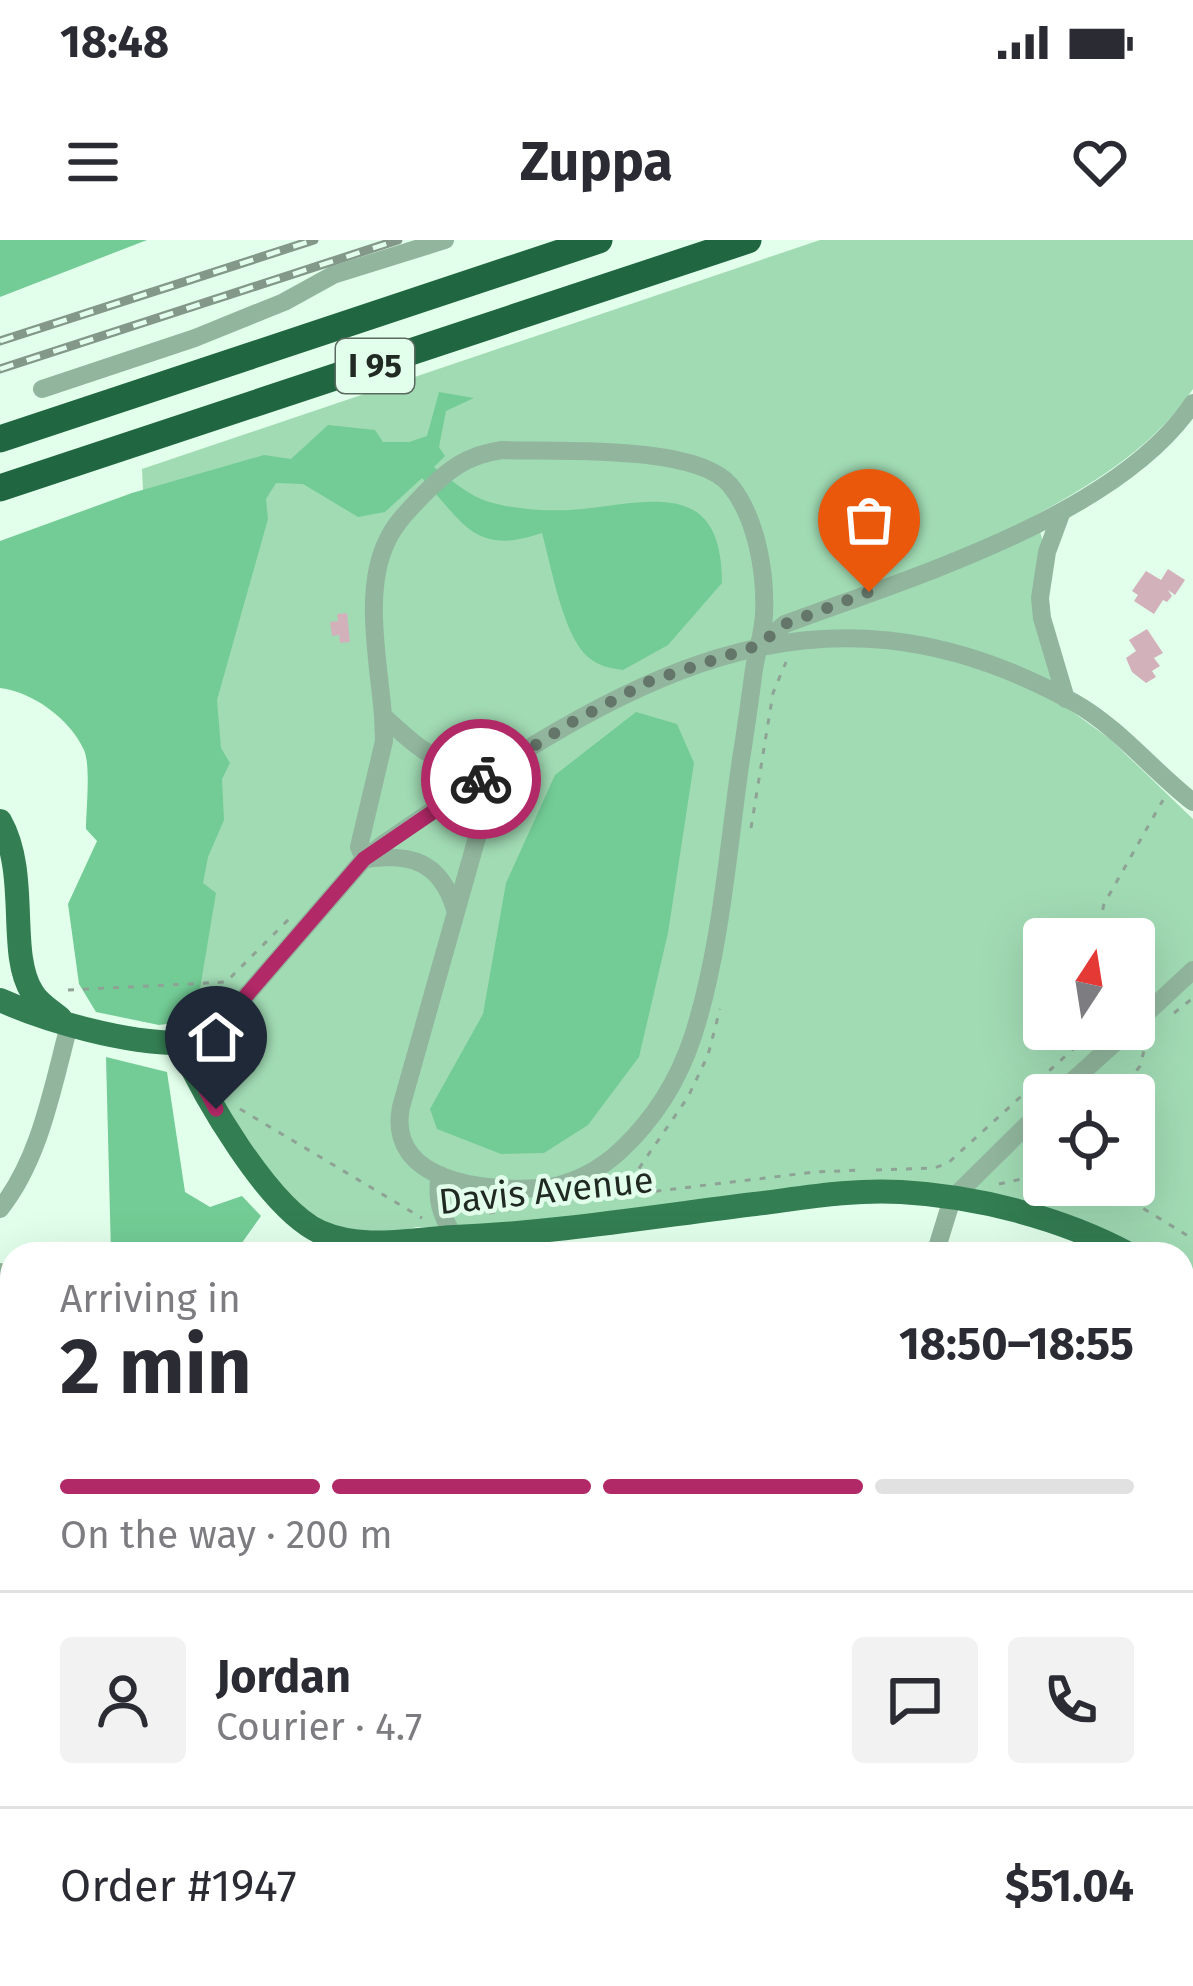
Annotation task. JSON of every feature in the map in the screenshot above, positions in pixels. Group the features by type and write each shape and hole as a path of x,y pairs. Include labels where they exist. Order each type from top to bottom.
{"highway":[{"name":"I 95","path":"0,439 598,240"},
{"name":"I 95","path":"0,488 748,240"}],"main road":[{"path":"0,821 13,849 27,982 41,1004 66,1021"},
{"path":"0,1000 97,1030 171,1043"},
{"name":"Davis Avenue","path":"171,1043 264,1181 297,1219 321,1232 364,1242"},
{"name":"Davis Avenue","path":"387,1242 854,1192 952,1199 1066,1226 1102,1242"}],"street":[{"path":"42,388 195,338 284,302 334,275 445,240"},
{"path":"759,645 785,624 1061,514 1135,462 1193,403"},
{"path":"364,859 359,847 384,741 377,582 384,547 402,517 451,467 481,453 502,450 659,456 700,464 729,483 755,538 764,617 702,1001 693,1036 665,1095 607,1163 540,1188 477,1184 421,1169 399,1138 398,1122 496,770"},
{"path":"1061,514 1047,552 1040,598 1066,699"},
{"path":"171,1043 213,1030 226,1019 364,859 574,721 650,681 759,645 827,637 939,646 1026,677 1100,722 1193,802"},
{"path":"383,716 419,751 442,761 496,770"},
{"path":"364,859 412,859 442,878 455,910"},
{"path":"1155,1010 1193,970"},
{"path":"0,1209 21,1177 38,1134 66,1021"},
{"path":"1082,1074 1111,1050"},
{"path":"938,1242 952,1199 1023,1129"},
{"path":"440,1175 436,1192 458,1237"}],"path":[{"path":"751,828 776,680 785,662 793,659"},
{"path":"1101,918 1104,904 1164,798"},
{"path":"68,990 226,982 287,917 295,924"},
{"path":"1169,1017 1193,998"},
{"path":"622,1195 621,1189 688,1097 708,1055 722,1000"},
{"path":"213,1060 242,1024"},
{"path":"225,1049 226,1087"},
{"path":"561,1202 815,1172 934,1168 949,1163 1072,1050"},
{"path":"236,1105 458,1237 541,1205"},
{"path":"1139,1206 1193,1239"}],"shaded area":[{"path":"0,240 147,240 0,297"},
{"path":"820,240 1193,240 1193,389 1142,445 1036,515 1043,543 1055,699 1110,739 1193,819 1193,1242 1106,1242 932,1189 484,1226 417,1227 390,1233 339,1230 287,1198 207,1078 189,1025 168,1013 142,469"},
{"path":"439,392 474,398 446,411 439,447 445,456 434,467 460,487 489,502 535,510 679,504 697,512 710,527 719,550 722,583 668,645 623,670 609,667 588,657 572,633 542,533 501,541 486,538 461,522 422,478 385,512 358,517 303,484 276,483 266,499 268,519 217,700 221,748 230,763 222,779 224,820 203,883 216,893 197,1007 181,1022 159,1025 96,1012 79,984 68,904 97,841 86,829 86,757 70,728 49,709 0,688 0,541 132,493 264,455 291,459 328,425 375,430 383,442 427,436"},
{"path":"636,712 677,724 694,763 668,933 639,1057 588,1125 544,1153 501,1154 437,1129 430,1109 483,1014 506,883 555,775"},
{"path":"106,1057 167,1072 185,1192 210,1207 242,1196 261,1216 243,1242 111,1242"}],"building":[{"path":"1168,569 1185,580 1175,595 1168,590 1172,596 1154,614 1134,601 1138,595 1132,591 1146,571 1161,580"},
{"path":"347,613 350,642 340,643 339,635 332,636 330,622 338,621 337,614"},
{"path":"1147,629 1163,653 1154,658 1160,666 1152,671 1156,677 1146,683 1132,672 1126,658 1136,651 1129,640"}],"railway":[{"path":"0,341 314,240"},
{"path":"0,369 398,240"}],"way so far":[{"path":"481,779 650,681 759,645 785,624 869,592"}],"route":[{"path":"216,1109 181,1043 226,1019 364,859 481,779"}]}
